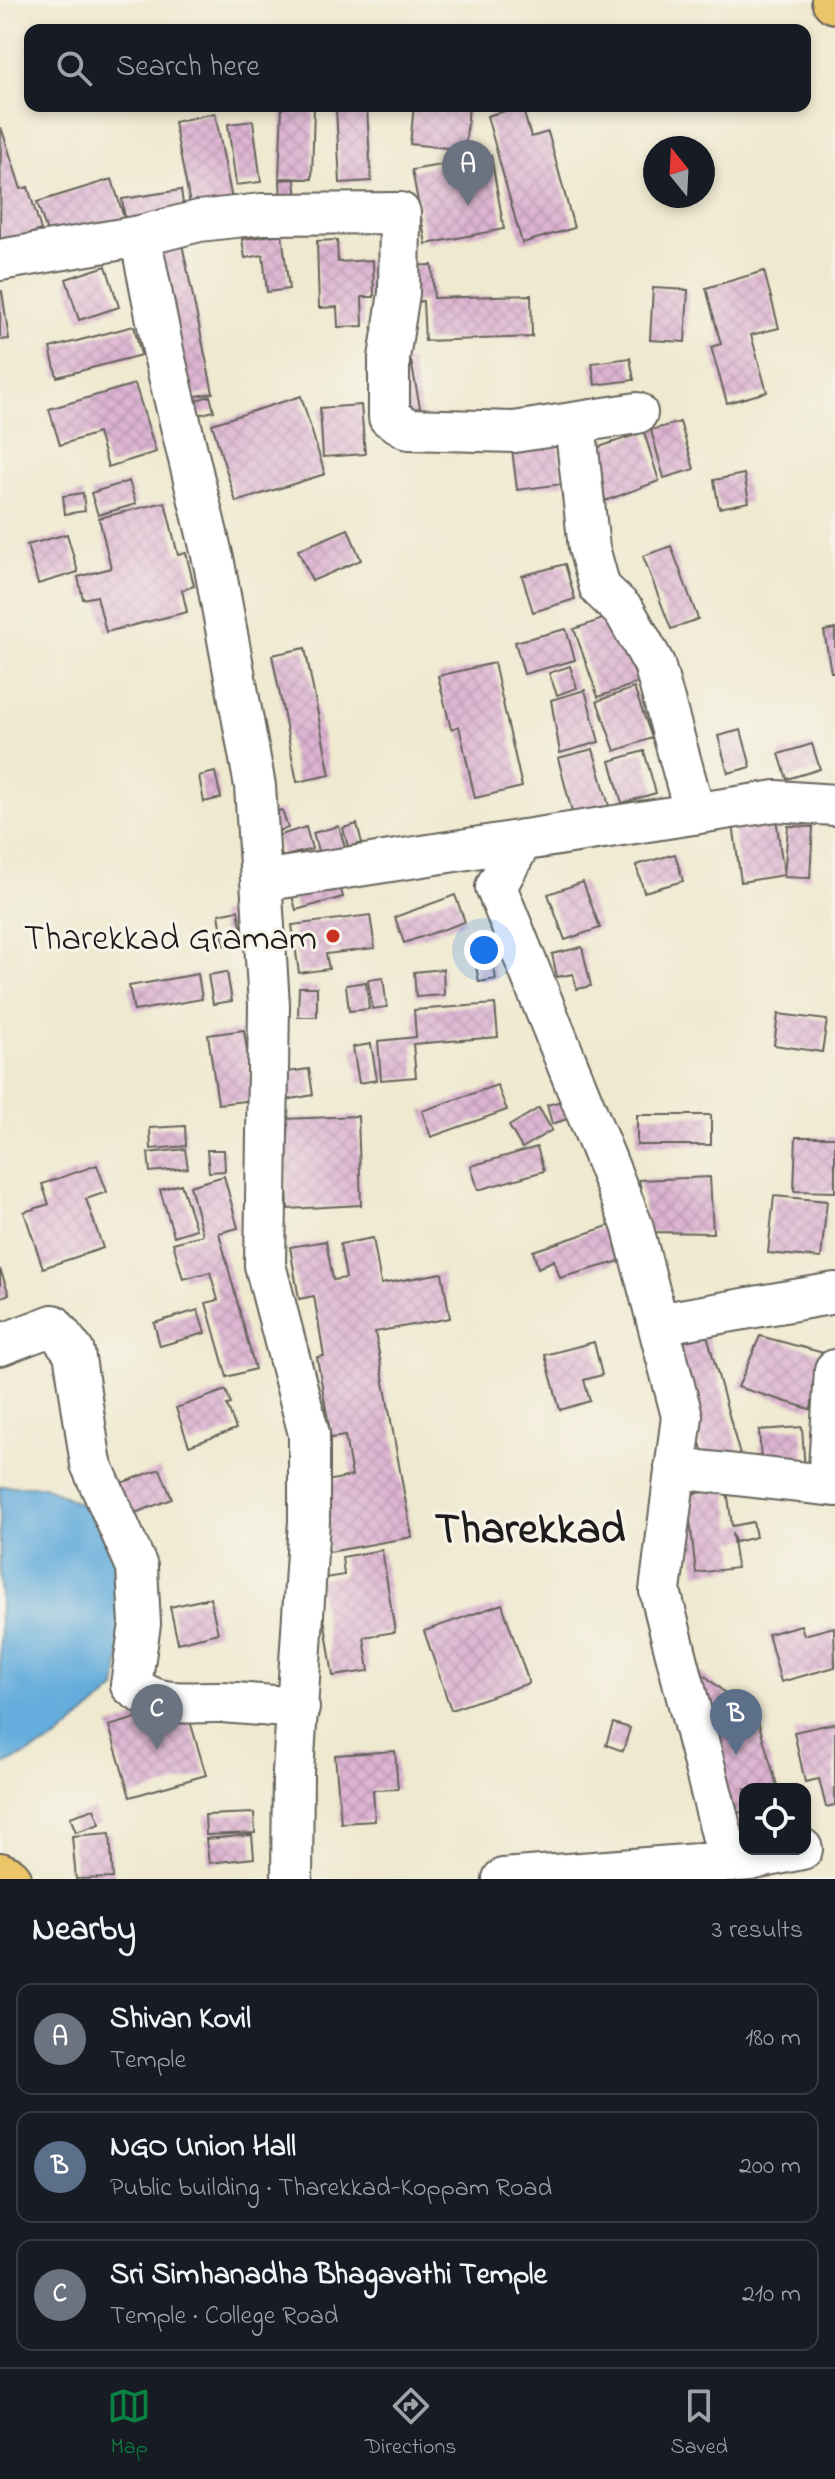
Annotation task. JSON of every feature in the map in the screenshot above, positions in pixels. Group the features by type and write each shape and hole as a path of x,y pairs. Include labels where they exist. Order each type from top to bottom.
{"main road":[{"path":"0,1875 9,1879"}],"street":[{"path":"0,260 140,236 199,221 262,214 400,213 399,293 389,358 389,417 409,429 514,432 637,413"},
{"path":"140,236 164,355 223,607 255,786 269,1005 265,1265 309,1434 309,1521 293,1772 292,1879"},
{"path":"575,423 589,548 600,588 625,612 654,664 695,814"},
{"path":"262,881 776,801 835,805"},
{"path":"522,840 496,887 632,1225 682,1416 660,1591 729,1862"},
{"path":"658,1324 835,1293"},
{"path":"0,1345 53,1325 74,1352 91,1464 137,1567 140,1624 131,1663 131,1685 141,1694 176,1704 218,1702 299,1708"},
{"path":"675,1468 832,1485 835,1370"},
{"path":"811,1847 835,1842"},
{"path":"503,1879 628,1875 769,1855"}],"water":[{"path":"0,1486 44,1486 84,1506 122,1562 124,1622 116,1689 56,1740 0,1767"}],"building":[{"path":"282,112 314,112 312,179 279,178"},
{"path":"336,112 367,112 371,181 340,183"},
{"path":"413,112 468,112 465,150 410,144"},
{"path":"501,112 524,112 531,137 548,132 574,228 522,243 487,116"},
{"path":"215,113 234,210 193,219 174,122"},
{"path":"253,121 261,182 236,185 228,124"},
{"path":"1,127 21,189 28,187 41,230 0,243"},
{"path":"491,156 504,229 426,244 412,170"},
{"path":"112,179 125,221 51,244 37,202"},
{"path":"295,179 297,202 281,203 280,180"},
{"path":"181,190 185,218 126,227 122,199"},
{"path":"282,234 289,289 267,292 263,255 245,258 242,239"},
{"path":"337,240 338,262 373,260 374,297 362,297 363,326 338,327 337,307 319,308 317,241"},
{"path":"182,244 213,393 191,397 160,248"},
{"path":"432,265 434,298 531,295 532,337 425,341 423,301 407,302 405,266"},
{"path":"106,266 119,307 79,320 66,279"},
{"path":"764,271 779,328 751,335 767,392 727,403 711,347 721,344 706,288"},
{"path":"653,288 688,290 685,342 650,340"},
{"path":"0,292 9,339 0,340"},
{"path":"134,326 141,355 57,377 50,348"},
{"path":"630,358 634,380 595,385 592,363"},
{"path":"411,361 425,433 403,437 390,365"},
{"path":"135,384 156,452 108,467 98,433 60,445 49,409"},
{"path":"210,396 214,411 190,417 186,403"},
{"path":"301,396 325,474 236,502 212,424"},
{"path":"361,405 365,454 323,457 320,408"},
{"path":"680,422 694,469 664,478 651,430"},
{"path":"644,432 659,481 605,501 596,448"},
{"path":"558,442 563,484 517,490 512,449"},
{"path":"744,474 749,502 719,508 714,480"},
{"path":"129,481 136,504 98,515 91,493"},
{"path":"83,493 85,511 65,514 63,496"},
{"path":"165,502 178,555 186,553 194,586 182,590 187,612 106,632 97,596 83,599 78,577 111,568 99,518"},
{"path":"348,529 361,560 312,581 298,550"},
{"path":"67,534 78,572 38,584 27,545"},
{"path":"671,546 698,619 671,629 643,556"},
{"path":"565,564 575,599 533,612 522,576"},
{"path":"614,615 638,683 598,697 574,629"},
{"path":"566,629 575,660 524,674 515,642"},
{"path":"835,629 835,672 831,672 824,631"},
{"path":"305,648 330,775 297,782 272,655"},
{"path":"494,663 522,787 475,798 459,726 451,729 438,676"},
{"path":"570,666 577,688 557,695 549,673"},
{"path":"634,688 652,738 615,751 597,701"},
{"path":"585,690 599,742 560,753 551,700"},
{"path":"741,730 751,767 728,773 718,736"},
{"path":"812,744 820,769 787,779 779,754"},
{"path":"593,749 609,806 573,816 558,758"},
{"path":"644,751 656,793 622,803 610,761"},
{"path":"215,772 221,798 204,802 199,776"},
{"path":"282,810 288,828 269,834 264,815"},
{"path":"776,818 784,875 741,882 733,824"},
{"path":"357,824 362,843 348,847 343,828"},
{"path":"339,826 347,855 333,859 343,897 296,910 282,860 318,851 313,833"},
{"path":"788,826 813,827 810,878 784,877"},
{"path":"306,827 312,849 282,857 277,836"},
{"path":"675,854 683,881 644,892 636,865"},
{"path":"583,882 600,928 565,940 548,894"},
{"path":"455,895 465,922 404,943 395,917"},
{"path":"238,910 244,942 224,945 219,914"},
{"name":"Tharekkad Gramam","path":"370,915 375,948 326,954 329,969 299,973 292,925"},
{"path":"582,947 591,986 577,989 573,974 557,977 552,954"},
{"path":"492,957 496,979 479,982 475,961"},
{"path":"443,969 444,995 416,997 414,972"},
{"path":"227,972 232,1001 213,1004 208,975"},
{"path":"198,974 202,999 134,1011 129,986"},
{"path":"383,978 387,1007 372,1009 368,980"},
{"path":"366,982 369,1009 349,1011 346,985"},
{"path":"299,987 317,987 317,1017 298,1017"},
{"path":"495,1004 498,1037 413,1044 416,1077 381,1080 378,1041 416,1037 414,1010"},
{"path":"778,1014 827,1020 822,1052 774,1045"},
{"path":"244,1030 254,1100 218,1104 208,1035"},
{"path":"371,1044 377,1080 359,1083 353,1047"},
{"path":"309,1069 313,1095 286,1100 281,1073"},
{"path":"497,1085 507,1110 431,1137 422,1111"},
{"path":"562,1101 567,1119 552,1124 547,1105"},
{"path":"539,1108 552,1130 522,1148 509,1126"},
{"path":"637,1115 711,1115 711,1145 637,1145"},
{"path":"358,1116 361,1205 288,1209 284,1119"},
{"path":"185,1126 186,1146 151,1149 150,1128"},
{"path":"796,1137 835,1137 835,1192 794,1191"},
{"path":"537,1147 544,1171 478,1190 471,1166"},
{"path":"185,1149 188,1168 150,1172 148,1153"},
{"path":"207,1150 224,1150 225,1171 209,1172"},
{"path":"97,1165 107,1192 86,1199 103,1248 43,1268 24,1212 49,1204 42,1184"},
{"path":"224,1176 238,1228 219,1233 255,1369 227,1377 206,1303 218,1300 210,1272 183,1279 173,1243 203,1235 190,1186"},
{"path":"710,1177 713,1233 649,1232 639,1180"},
{"path":"181,1184 196,1229 174,1236 160,1190"},
{"path":"774,1196 827,1201 821,1258 768,1253"},
{"path":"611,1225 620,1261 560,1278 554,1260 538,1268 533,1251"},
{"path":"373,1238 381,1284 442,1273 450,1318 375,1332 412,1537 329,1552 316,1483 352,1476 345,1436 331,1438 317,1357 324,1356 314,1296 299,1299 290,1247 326,1241 333,1280 346,1278 340,1244"},
{"path":"0,1269 9,1294 0,1298"},
{"path":"198,1310 205,1333 160,1346 154,1323"},
{"path":"707,1335 741,1459 707,1468 673,1345"},
{"path":"760,1336 835,1356 835,1373 810,1409 738,1387"},
{"path":"594,1342 602,1375 584,1380 590,1401 560,1410 545,1355"},
{"path":"226,1390 231,1404 227,1405 236,1429 189,1446 176,1408"},
{"path":"802,1427 805,1472 762,1475 759,1430"},
{"path":"160,1469 172,1499 122,1518 110,1487"},
{"path":"727,1490 732,1526 753,1522 756,1537 735,1542 732,1533 737,1568 696,1573 687,1494"},
{"path":"382,1550 395,1632 364,1637 369,1671 333,1676 318,1579 344,1575 342,1557"},
{"path":"210,1598 218,1633 178,1643 170,1607"},
{"path":"502,1604 529,1683 451,1710 424,1631"},
{"path":"801,1625 804,1635 834,1627 835,1667 781,1682 768,1634"},
{"path":"676,1651 758,1721 776,1783 739,1783 739,1813 720,1818"},
{"path":"185,1704 206,1775 130,1797 109,1726"},
{"path":"613,1723 630,1728 623,1751 606,1745"},
{"path":"835,1723 835,1805 826,1807 819,1779 805,1782 794,1732"},
{"path":"395,1751 398,1789 373,1790 375,1821 341,1823 335,1755"},
{"path":"94,1809 100,1824 76,1832 70,1817"},
{"path":"254,1813 255,1833 206,1835 205,1815"},
{"path":"110,1833 113,1878 76,1879 72,1836"},
{"path":"252,1835 254,1858 209,1863 206,1839"}],"place":[{"name":"Shivan Kovil","path":"468,206"},
{"name":"Tharekkad Gramam","path":"333,936"},
{"name":"Sri Simhanadha Bhagavathi Temple","path":"157,1750"},
{"name":"NGO Union Hall","path":"736,1755"}],"district":[{"name":"Tharekkad","path":"530,1527"}]}
